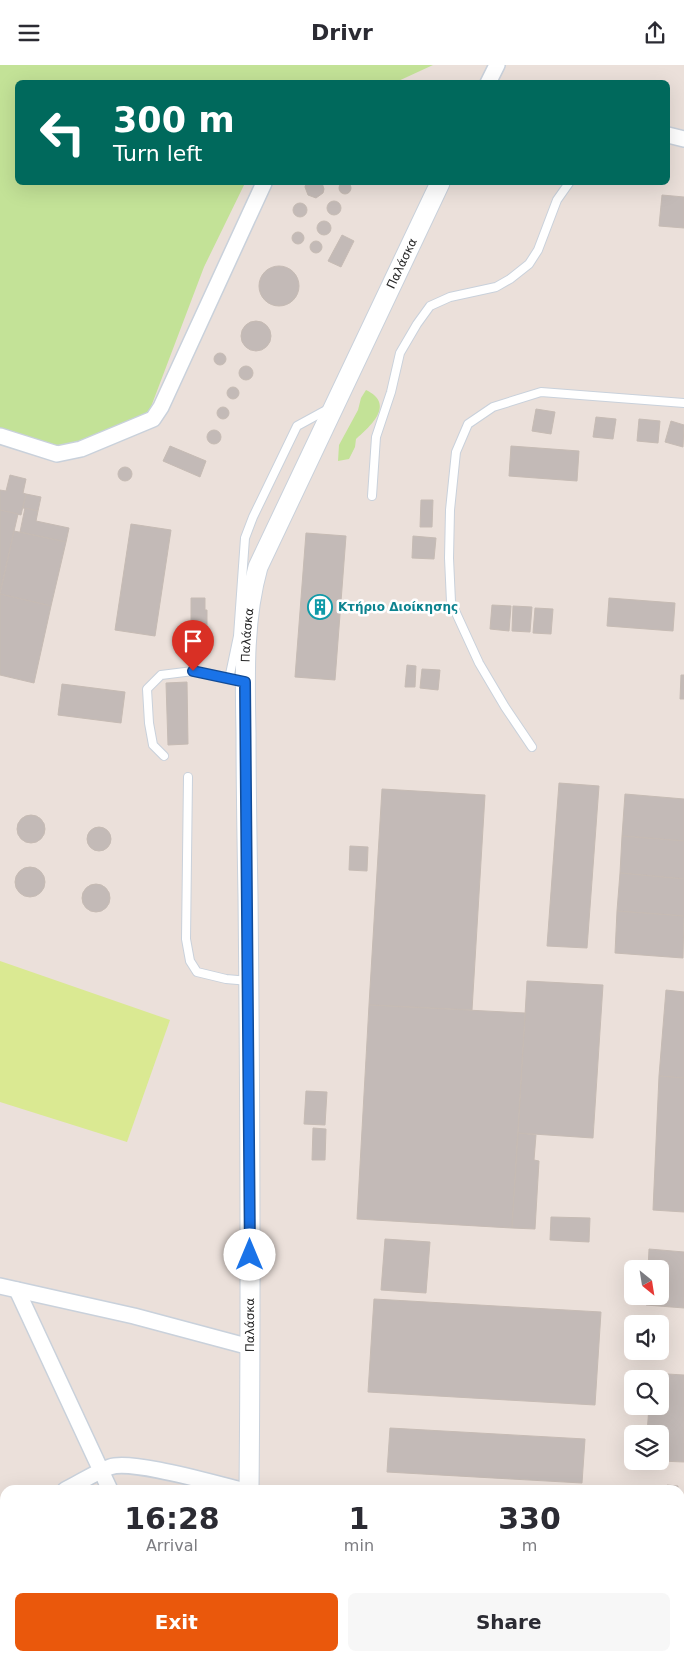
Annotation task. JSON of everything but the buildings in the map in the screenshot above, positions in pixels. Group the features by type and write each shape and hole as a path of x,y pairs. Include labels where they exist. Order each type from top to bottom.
{"street":[{"path":"490,80 497,65"},
{"path":"670,136 684,139"},
{"path":"0,436 57,454 81,449 153,419 161,407 263,185"},
{"name":"Παλάσκα","path":"249,1485 249,981 237,681 252,588 258,567 439,185"},
{"path":"0,1286 134,1316 250,1347"},
{"path":"17,1290 108,1485"},
{"path":"75,1485 110,1467 123,1465 220,1485"}],"lane":[{"path":"372,496 376,437 391,392 400,353 417,323 430,306 450,297 496,287 529,264 538,250 557,200 568,185"},
{"path":"532,747 483,670 451,602 450,510 456,452 468,424 493,407 541,392 684,403"},
{"path":"164,757 153,745 149,723 147,689 161,675 193,671 237,681 238,636 245,538 253,517 297,426 335,406"},
{"path":"188,777 186,939 190,961 197,972 226,979 249,981"}],"green space":[{"path":"0,65 433,65 400,80 15,80 15,185 244,185 204,267 146,420 61,447 0,445"},
{"path":"366,390 375,396 379,402 378,414 374,421 356,439 355,447 349,459 338,461 339,445 358,410 361,398"},
{"path":"0,961 170,1020 127,1142 0,1102"}],"place":[{"name":"Κτήριο Διοίκησης","path":"320,607"}],"route":[{"path":"193,671 245,682 250,1255"}]}
